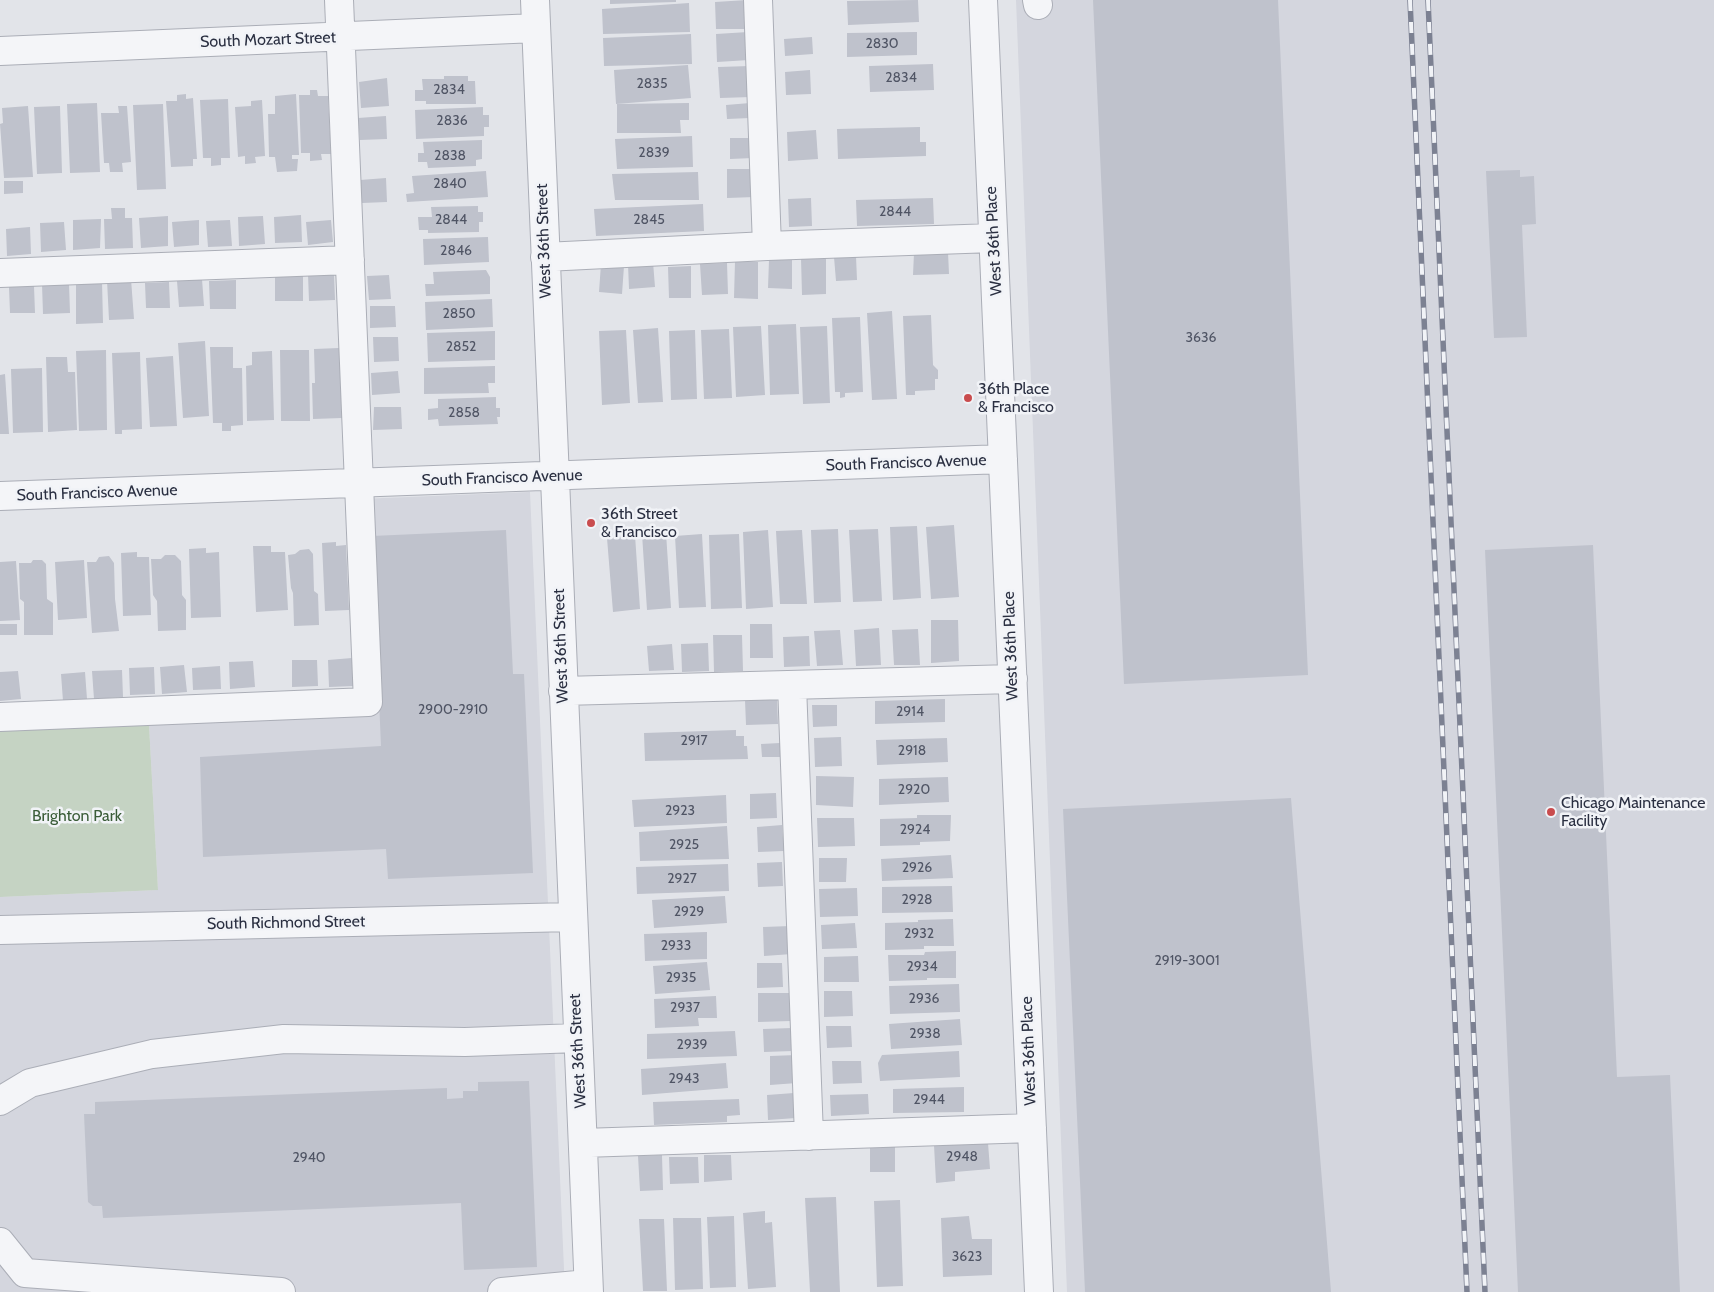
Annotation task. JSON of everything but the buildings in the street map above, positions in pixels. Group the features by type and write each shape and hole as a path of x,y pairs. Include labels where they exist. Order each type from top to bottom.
{"street":[{"path":"0,717 368,702 339,0"},
{"name":"West 36th Street","path":"535,0 589,1288"},
{"path":"758,0 767,246"},
{"name":"West 36th Place","path":"983,0 1039,1292"},
{"name":"South Mozart Street","path":"0,51 536,28"},
{"path":"545,257 767,246 994,238"},
{"path":"0,273 350,260"},
{"name":"South Francisco Avenue","path":"0,496 1003,459"},
{"path":"563,691 1013,679"},
{"path":"792,685 809,1136"},
{"name":"South Richmond Street","path":"0,930 573,917"},
{"path":"0,1101 30,1083 152,1054 274,1040 465,1042 578,1038"},
{"path":"582,1143 1032,1128"},
{"path":"0,1242 25,1273 281,1292"},
{"path":"502,1292 589,1288"}],"shaded area":[{"path":"1016,0 1714,0 1714,1292 1067,1292"},
{"path":"530,492 565,1292 0,1292 0,897 158,890 149,725 150,711 368,701 360,499"}],"green space":[{"name":"Brighton Park","path":"149,725 158,890 0,897 0,731"}],"railway":[{"path":"1410,0 1467,1292"},
{"path":"1428,0 1485,1292"}],"place":[{"name":"36th Place & Francisco","path":"968,398"},
{"name":"36th Street & Francisco","path":"591,523"},
{"name":"Chicago Maintenance Facility","path":"1551,812"}]}
